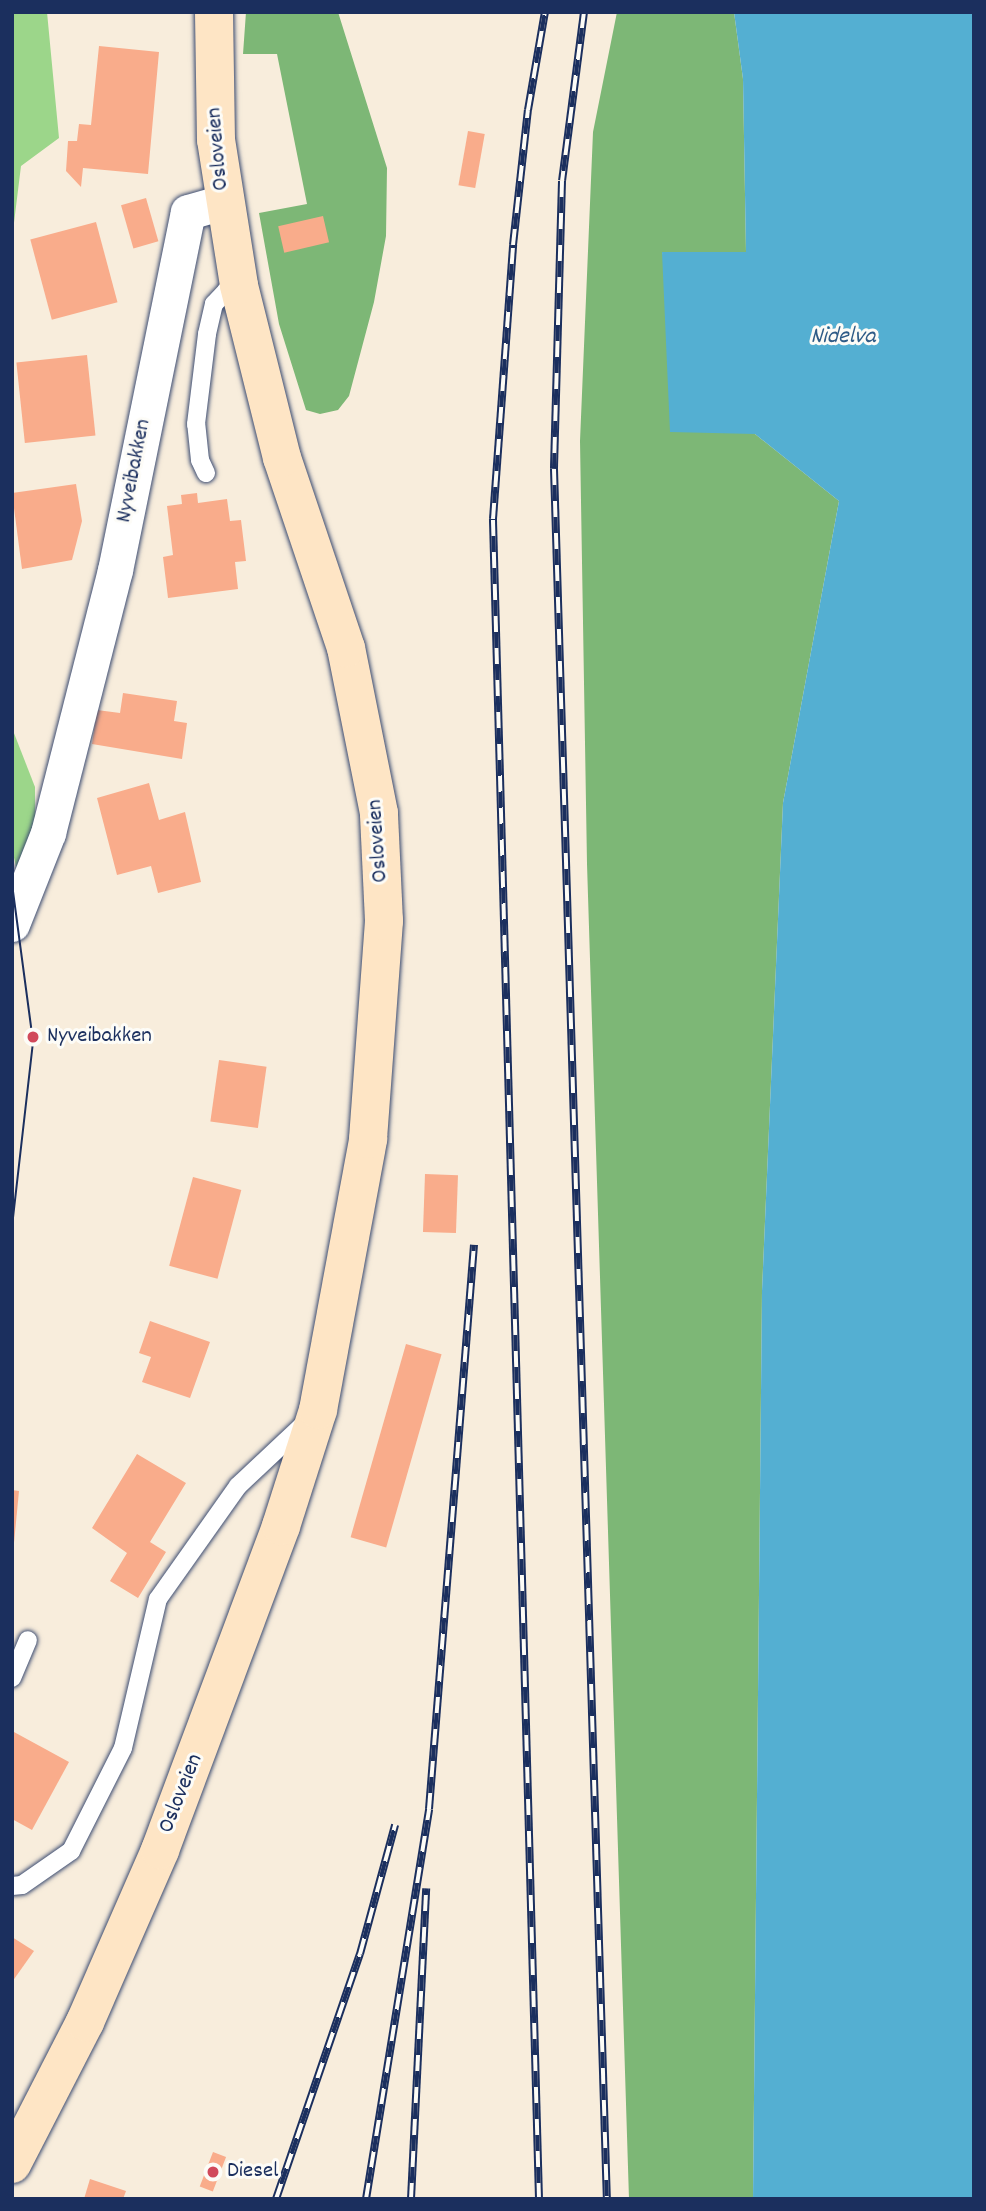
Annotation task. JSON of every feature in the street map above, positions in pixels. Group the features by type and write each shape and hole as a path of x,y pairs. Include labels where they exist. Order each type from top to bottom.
{"street":[{"name":"Osloveien","path":"12,2164 85,2022 160,1850 217,1707 318,1410 368,1139 384,921 379,813 346,648 282,458 239,285 216,140 214,12"},
{"name":"Nyveibakken","path":"12,924 48,833 115,570 188,212 224,202"}],"lane":[{"path":"206,473 200,460 196,424 207,334 214,304 226,290 239,285"},
{"path":"12,1886 22,1885 71,1851 122,1748 158,1599 238,1486 318,1410"},
{"path":"12,1678 28,1640"}],"green space":[{"path":"12,12 47,12 59,138 21,166 12,239"},
{"path":"246,12 338,12 387,168 386,236 374,302 349,396 338,410 320,414 306,410 279,324 259,213 307,204 277,54 243,54"},
{"path":"617,12 734,12 743,79 746,252 662,253 755,434 839,501 783,803 762,1291 753,2199 629,2199 587,864 580,441 593,132"},
{"path":"12,728 35,787 35,825 21,888 12,849"}],"water":[{"name":"Nidelva","path":"734,12 974,12 974,2199 753,2199 762,1291 783,803 839,501 755,434 670,432 662,252 746,252 743,79"}],"building":[{"path":"99,46 159,52 148,174 83,168 81,187 66,171 68,141 77,141 79,124 91,125"},
{"path":"468,131 485,134 475,188 458,185"},
{"path":"146,198 158,241 133,248 121,205"},
{"path":"323,216 329,242 284,253 278,226"},
{"path":"96,222 117,302 52,320 30,240"},
{"path":"87,355 95,436 25,443 16,362"},
{"path":"76,484 82,521 72,560 22,569 12,493"},
{"path":"197,493 198,503 227,499 230,521 241,520 246,561 235,562 238,589 168,598 163,557 173,555 167,506 182,504 181,495"},
{"path":"123,693 177,701 174,721 187,723 182,759 92,744 97,710 120,713"},
{"path":"149,783 159,820 185,812 201,882 158,893 151,866 117,875 97,798"},
{"path":"219,1060 267,1067 258,1128 210,1121"},
{"path":"425,1174 458,1175 456,1233 423,1232"},
{"path":"193,1177 241,1190 217,1279 169,1266"},
{"path":"150,1321 210,1342 190,1398 142,1382 151,1357 139,1353"},
{"path":"406,1344 442,1354 386,1547 351,1537"},
{"path":"137,1454 186,1483 150,1542 166,1552 138,1598 110,1581 127,1553 92,1528"},
{"path":"12,1490 19,1491 14,1543 12,1543"},
{"path":"14,1732 69,1762 32,1830 12,1819"},
{"path":"12,1937 34,1951 12,1982"},
{"name":"Diesel","path":"213,2152 226,2157 213,2192 200,2187"},
{"path":"90,2179 126,2191 123,2199 84,2199"}],"tram line":[{"path":"12,884 33,1042 12,1225"}],"railway":[{"path":"539,2199 493,519 513,245 528,110 545,12"},
{"path":"584,12 562,181 554,469 607,2199"},
{"path":"366,2199 429,1809 474,1245"},
{"path":"276,2199 360,1954 395,1825"},
{"path":"411,2199 426,1888"}],"place":[{"name":"Nyveibakken","path":"33,1037"},
{"name":"Diesel","path":"213,2172"}]}
